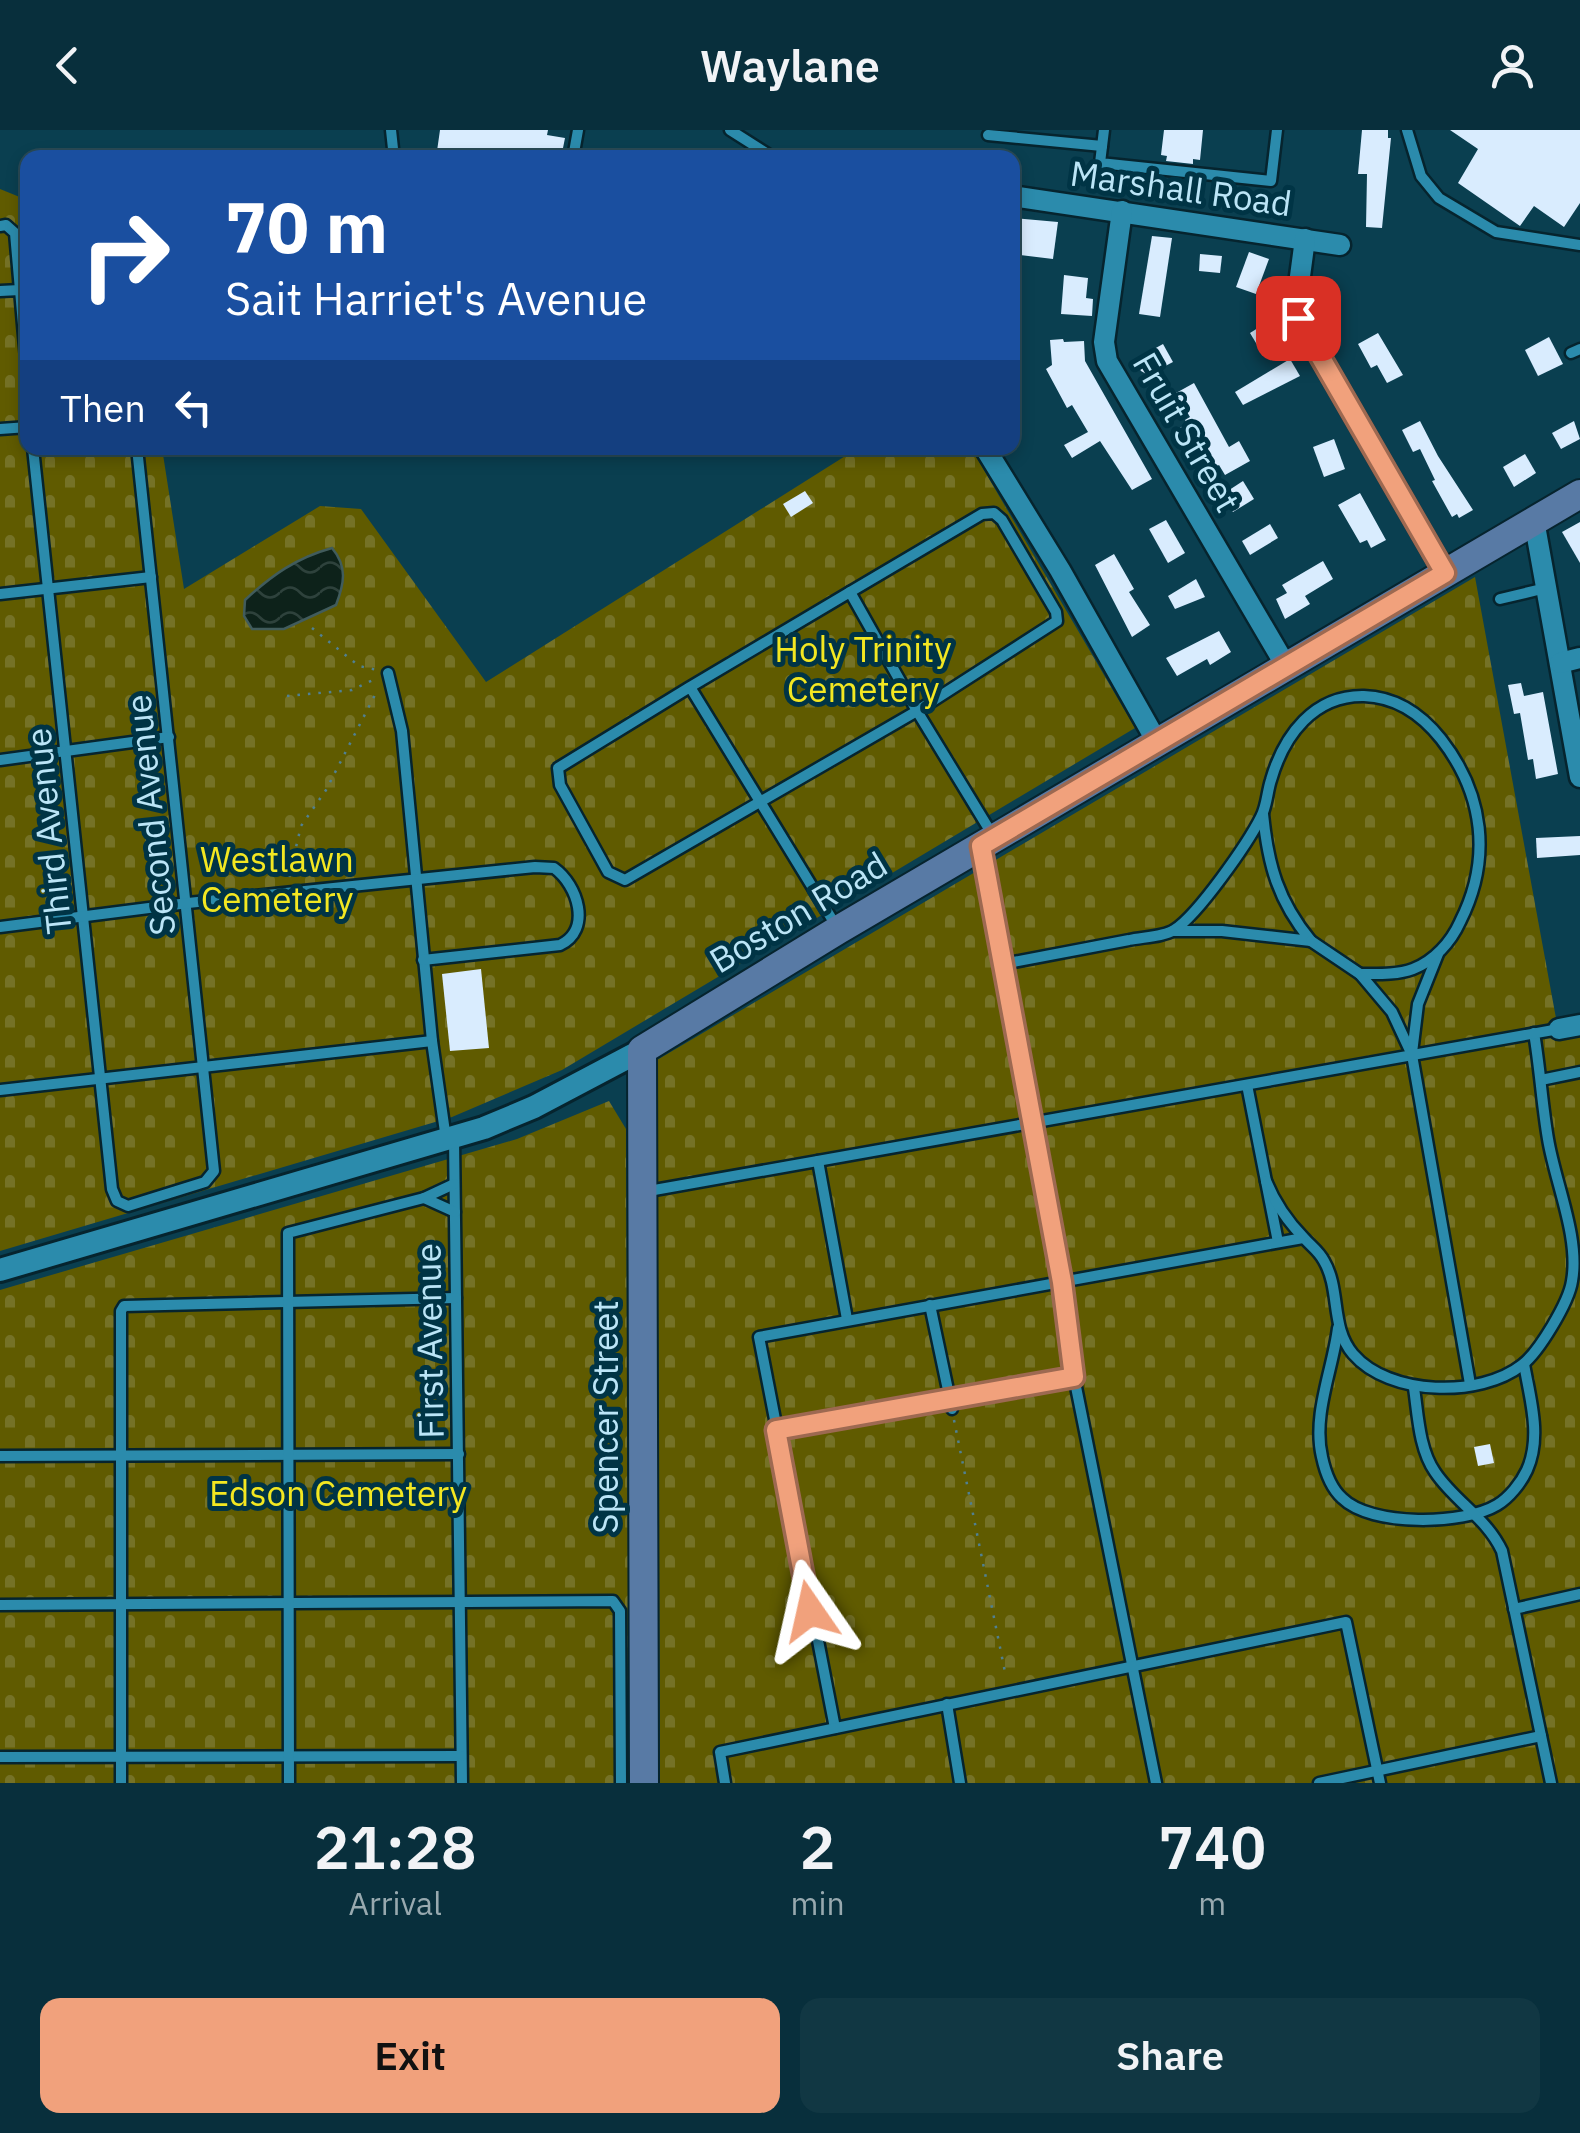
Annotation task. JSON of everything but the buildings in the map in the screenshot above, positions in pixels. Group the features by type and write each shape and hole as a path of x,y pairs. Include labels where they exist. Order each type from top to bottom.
{"main road":[{"name":"Boston Road","path":"642,1050 838,930 1580,494"},
{"name":"Spencer Street","path":"642,1050 644,1783"}],"street":[{"name":"Marshall Road","path":"1020,197 1340,245"},
{"name":"Fruit Street","path":"1122,211 1104,342 1107,361 1286,666"},
{"path":"1306,239 1296,306 1298,318 1445,573"},
{"path":"989,455 1060,570 1157,742"},
{"path":"1534,520 1546,588 1570,660 1580,777"},
{"name":"Boston Road","path":"0,1270 450,1139 534,1108 642,1050"}],"lane":[{"path":"730,130 761,150"},
{"path":"1104,130 1100,163 1272,182 1277,130"},
{"path":"1407,130 1420,176 1439,198 1496,232 1580,245"},
{"path":"988,135 1102,146"},
{"path":"0,226 15,233 20,265"},
{"name":"Third Avenue","path":"34,455 112,1189 122,1206"},
{"name":"Second Avenue","path":"122,1206 205,1182 212,1176 188,903 138,455"},
{"path":"994,513 1002,520 1056,612 1057,621 917,711 625,880 608,872 560,785 558,768 850,592 982,514 994,513"},
{"path":"0,594 151,577"},
{"path":"1500,599 1546,588"},
{"path":"850,592 988,842 1003,964 1062,1282 1074,1377 1156,1783"},
{"name":"First Avenue","path":"388,672 402,731 432,1041 454,1184 462,1783"},
{"path":"690,687 838,930"},
{"path":"1173,931 1231,865 1263,814 1280,755 1292,733 1309,715 1331,701 1367,696 1393,701 1412,710 1456,758 1480,817 1480,845 1474,890 1454,935 1438,953 1413,969 1360,974"},
{"path":"0,760 169,737"},
{"path":"1263,814 1268,858 1283,903 1311,941 1360,974 1392,1012 1412,1055 1470,1384"},
{"path":"0,927 535,867 554,868 574,890 578,914 572,940 560,945 424,960"},
{"path":"1003,964 1173,931 1222,931 1311,941"},
{"path":"1412,1055 1418,1004 1438,953"},
{"path":"642,1192 1569,1027"},
{"path":"1266,1182 1279,1208 1323,1258 1338,1327 1351,1352 1362,1362 1387,1379 1414,1388 1470,1384 1510,1373 1524,1364 1542,1341 1576,1283 1572,1246 1548,1140 1534,1033"},
{"path":"0,1090 432,1041"},
{"path":"1541,1080 1580,1072"},
{"path":"1246,1084 1278,1242"},
{"path":"818,1161 847,1319"},
{"path":"289,1783 288,1233 424,1198 454,1184"},
{"path":"424,1198 455,1212"},
{"path":"835,1728 759,1337 1303,1238"},
{"path":"121,1783 124,1306 456,1298"},
{"path":"930,1305 951,1404"},
{"path":"1338,1327 1320,1434 1325,1468 1342,1499 1356,1508 1394,1518 1436,1519 1476,1513 1508,1496 1527,1470 1534,1425 1524,1364"},
{"path":"776,1430 951,1404 1074,1377"},
{"path":"1414,1388 1430,1463 1437,1475 1492,1529 1502,1550 1551,1783"},
{"path":"0,1456 459,1454"},
{"path":"1514,1608 1580,1594"},
{"path":"0,1605 613,1601 618,1605 621,1783"},
{"path":"725,1783 720,1752 1346,1622 1378,1777"},
{"path":"946,1704 960,1783"},
{"path":"1318,1783 1378,1777 1541,1736"},
{"path":"0,1757 462,1756"}],"path":[{"path":"312,628 359,666 388,672"},
{"path":"287,696 352,690 388,672"},
{"path":"286,894 300,826 326,790 388,672"},
{"path":"951,1404 1009,1691"}],"green space":[{"name":"Westlawn Cemetery","path":"0,189 20,197 20,455 163,455 184,589 320,506 361,509 486,682 847,455 975,455 1135,728 562,1070 452,1117 0,1251"},
{"path":"1475,577 1560,1040 1580,1037 1580,1783 660,1783 657,1060"},
{"name":"Edson Cemetery","path":"609,1101 626,1129 629,1783 0,1783 0,1290 517,1139"}],"water":[{"path":"332,548 343,576 336,605 284,629 252,629 244,616 245,600 285,568"}],"route":[{"path":"810,1611 776,1430 1074,1377 1062,1282 981,846 1445,573 1298,318"}],"park label":[{"name":"Holy Trinity Cemetery","path":"863,669"}]}
